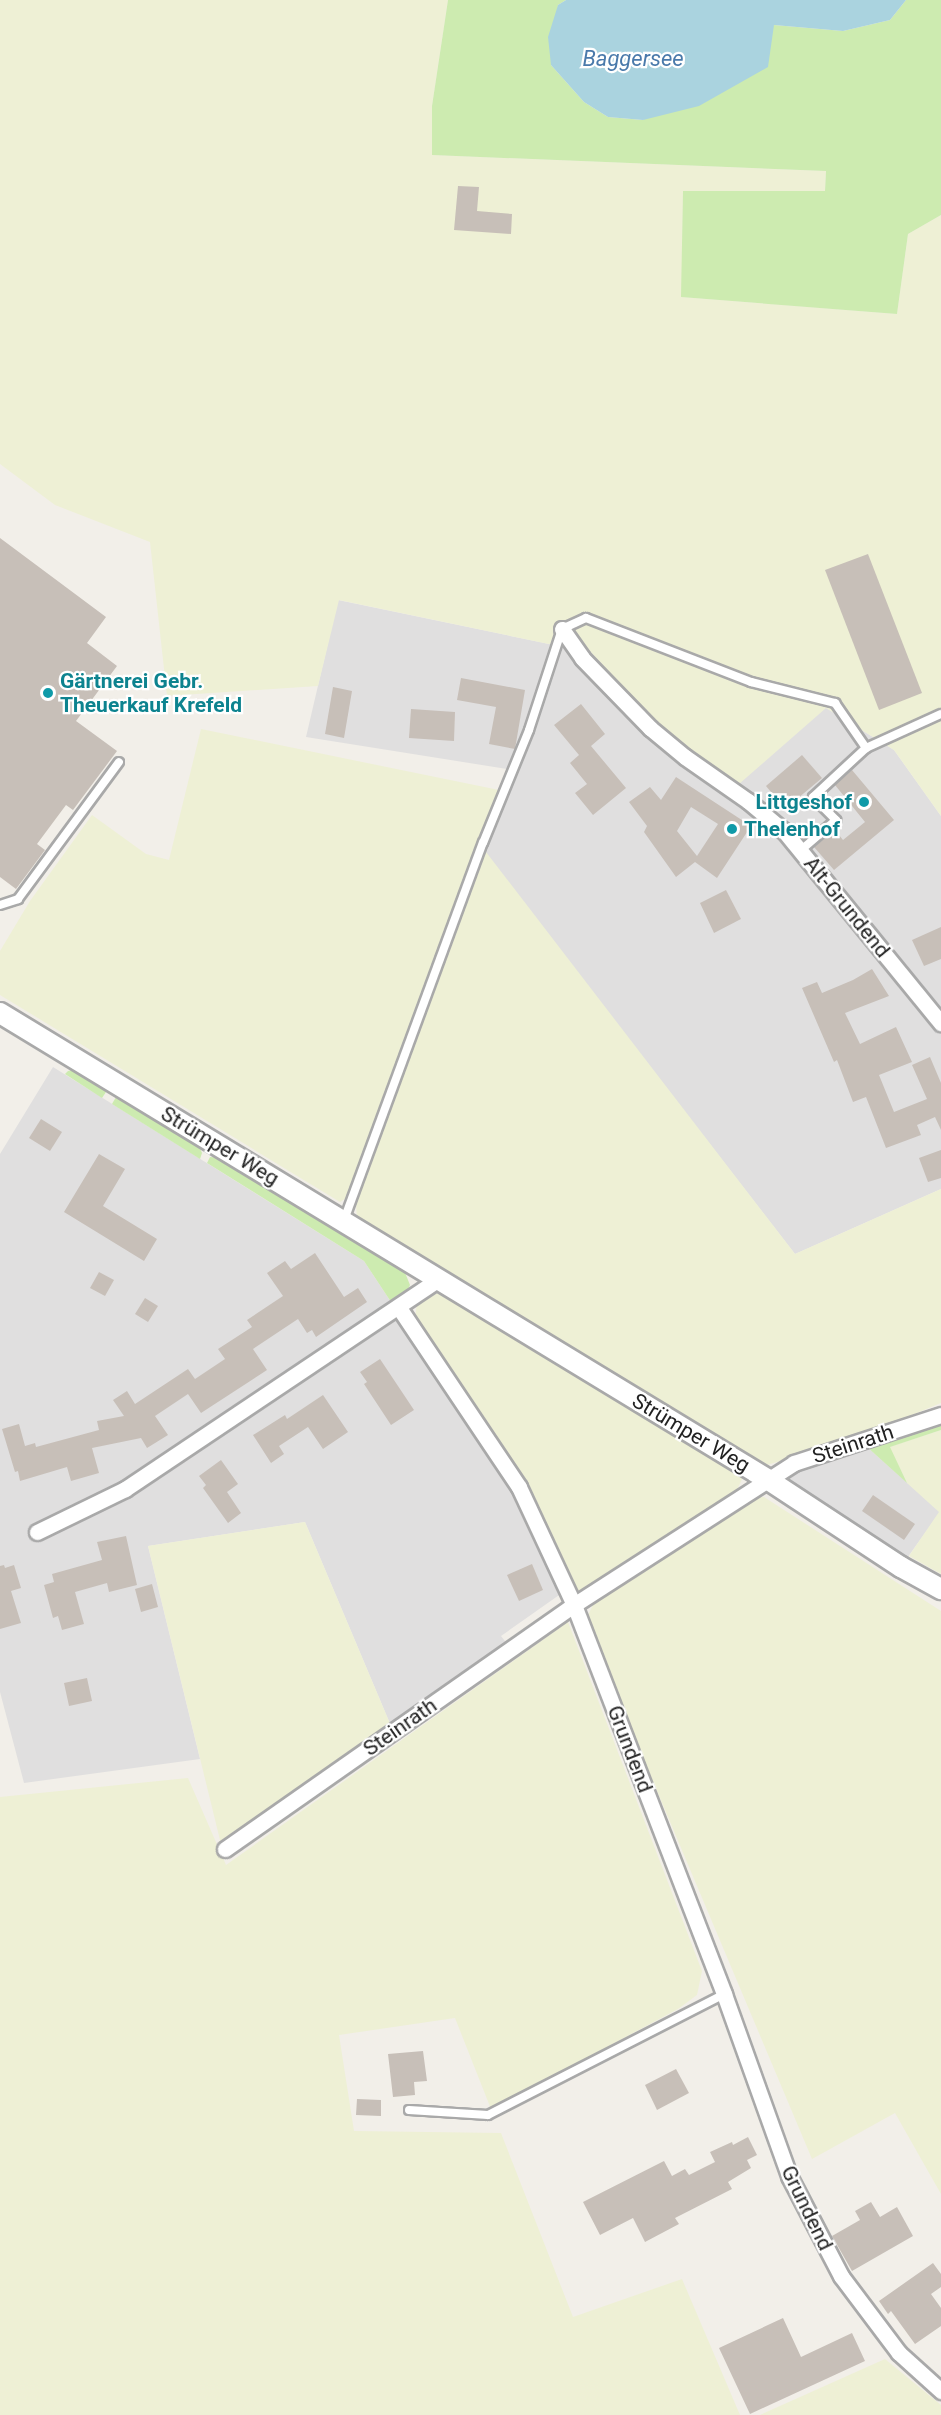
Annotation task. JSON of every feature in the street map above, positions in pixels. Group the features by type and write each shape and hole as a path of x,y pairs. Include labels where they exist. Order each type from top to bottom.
{"street":[{"name":"Alt-Grundend","path":"562,628 582,658 650,728 770,819 801,850 941,1023"},
{"name":"Strümper Weg","path":"0,1013 767,1479 941,1589"},
{"path":"37,1532 125,1489 439,1280"},
{"name":"Grundend","path":"399,1308 519,1487 574,1605 724,1994 789,2176 841,2276 899,2353 941,2391"},
{"name":"Steinrath","path":"767,1479 794,1463 941,1415"},
{"path":"574,1605 767,1479"},
{"name":"Steinrath","path":"225,1849 574,1605"}],"lane":[{"path":"344,1221 479,854 529,730 562,628 586,618 751,682 835,703 866,748"},
{"path":"801,850 836,820 813,797 866,748 941,714"},
{"path":"0,905 18,899 119,762"},
{"path":"409,2110 489,2115 724,1994"}],"shaded area":[{"path":"338,600 549,644 578,637 668,736 826,708 894,750 941,816 941,1189 795,1254 478,845 507,769 306,737"},
{"path":"53,1067 364,1261 514,1489 562,1593 501,1636 508,1645 391,1726 305,1522 148,1546 200,1759 24,1783 0,1692 0,1154"},
{"path":"866,1446 940,1512 905,1561 787,1484 785,1477 792,1471"}],"green space":[{"path":"0,0 448,0 432,106 432,155 826,171 825,191 683,191 682,297 897,314 908,234 941,215 941,816 894,750 826,708 739,784 668,736 578,638 549,644 339,600 318,686 167,696 150,542 55,505 0,464"},
{"path":"448,0 566,0 558,5 551,65 584,102 608,117 643,120 774,25 843,31 890,20 906,0 941,0 941,215 908,234 897,314 681,297 683,191 825,191 826,171 432,155 432,106"},
{"path":"201,729 499,790 348,1197 340,1202 0,995 0,951 30,901 92,815 146,854 169,860"},
{"path":"486,852 795,1254 941,1189 941,1403 856,1438 767,1465 750,1461 357,1220 356,1203"},
{"path":"78,1069 99,1082 106,1092 102,1098 65,1074"},
{"path":"116,1097 127,1099 198,1144 202,1153 200,1159 112,1104"},
{"path":"210,1157 224,1158 402,1265 410,1285 405,1296 393,1305 364,1261 207,1163"},
{"path":"440,1292 453,1294 744,1475 736,1492 581,1594 573,1590 425,1341 415,1317 417,1304"},
{"path":"941,1424 941,1430 890,1447 907,1483 866,1446"},
{"path":"941,1430 941,1574 909,1556 939,1512 907,1483 889,1447"},
{"path":"764,1497 941,1611 941,2194 895,2113 812,2159 588,1627 588,1615 599,1593 745,1498"},
{"path":"305,1522 391,1726 221,1844 148,1546"},
{"path":"568,1622 702,1971 697,1995 678,2009 491,2109 455,2018 339,2035 354,2131 501,2133 573,2317 682,2279 740,2415 0,2415 0,1797 188,1778 226,1865"},
{"path":"885,2359 941,2405 941,2415 760,2415"}],"water":[{"name":"Baggersee","path":"566,0 906,0 890,20 843,31 774,25 768,67 699,106 643,120 608,117 584,102 551,65 548,37 558,5"}],"building":[{"path":"458,186 479,187 477,211 512,214 511,234 454,230"},
{"name":"Gärtnerei Gebr. Theuerkauf Krefeld","path":"0,538 106,617 87,643 117,666 76,721 117,751 73,810 66,805 37,844 45,850 16,889 0,877"},
{"path":"868,554 922,693 879,710 825,570"},
{"path":"461,678 525,690 515,749 489,744 496,707 457,700"},
{"path":"333,687 352,691 344,738 325,734"},
{"path":"581,704 605,734 591,746 626,788 593,815 575,793 587,784 570,763 579,755 554,725"},
{"path":"411,709 455,712 454,741 409,738"},
{"path":"802,755 822,778 785,809 766,786"},
{"name":"Littgeshof","path":"852,770 894,820 834,870 814,847 835,830 843,840 865,822 835,785"},
{"name":"Thelenhof","path":"676,777 751,826 717,878 695,862 676,877 644,832 647,826 629,802 650,787 661,800","holes":["691,807 718,824 697,856 677,831"]},
{"path":"726,890 741,919 714,933 700,903"},
{"path":"941,927 941,959 924,966 912,940"},
{"path":"872,969 889,996 845,1013 860,1044 896,1027 912,1062 879,1075 894,1112 927,1099 912,1065 930,1057 941,1083 941,1130 935,1117 917,1125 921,1135 886,1148 866,1097 853,1102 837,1060 834,1062 802,988 817,982 822,993"},
{"path":"41,1119 62,1132 50,1151 29,1138"},
{"path":"941,1150 941,1178 928,1182 919,1158"},
{"path":"99,1154 125,1169 103,1206 157,1239 144,1261 64,1212"},
{"path":"315,1253 344,1297 358,1288 367,1302 316,1337 312,1330 307,1333 298,1319 253,1349 267,1370 201,1413 188,1394 155,1416 168,1435 147,1448 141,1438 92,1448 99,1473 71,1481 67,1467 20,1481 2,1429 19,1424 25,1446 35,1443 36,1447 99,1430 97,1421 124,1416 113,1400 127,1391 135,1404 188,1369 195,1379 225,1359 218,1349 252,1327 247,1320 283,1296 267,1273 285,1261 291,1269"},
{"path":"99,1272 114,1280 105,1296 90,1288"},
{"path":"145,1298 158,1306 148,1322 135,1314"},
{"path":"380,1359 414,1410 391,1425 364,1384 367,1382 360,1372"},
{"path":"323,1395 348,1432 323,1449 308,1427 279,1446 284,1454 271,1463 253,1435 285,1415 287,1419"},
{"path":"221,1460 238,1484 227,1492 241,1513 228,1523 203,1488 206,1485 199,1476"},
{"path":"873,1495 915,1524 904,1540 862,1511"},
{"path":"126,1536 137,1585 109,1592 107,1583 75,1592 84,1624 62,1630 58,1616 53,1618 44,1585 54,1582 52,1574 102,1560 97,1542"},
{"path":"532,1564 543,1590 519,1601 507,1575"},
{"path":"4,1565 5,1568 14,1565 21,1588 11,1591 21,1623 0,1629 0,1566"},
{"path":"152,1584 158,1607 141,1612 135,1589"},
{"path":"87,1678 92,1701 69,1706 64,1683"},
{"path":"423,2051 427,2081 414,2082 415,2095 393,2097 388,2054"},
{"path":"676,2069 689,2093 657,2110 645,2085"},
{"path":"357,2099 381,2100 381,2116 356,2115"},
{"path":"748,2137 757,2155 747,2160 751,2168 728,2182 732,2189 675,2218 679,2224 645,2242 633,2218 600,2235 583,2202 664,2161 672,2176 685,2169 689,2175 715,2162 710,2152 732,2142 733,2145"},
{"path":"871,2202 880,2217 897,2207 913,2236 852,2271 832,2236 860,2220 855,2211"},
{"path":"933,2263 941,2274 941,2287 931,2294 941,2308 941,2326 915,2344 891,2311 888,2314 879,2301"},
{"path":"783,2318 801,2357 852,2333 865,2361 750,2414 719,2348"}],"place":[{"name":"Gärtnerei Gebr. Theuerkauf Krefeld","path":"48,693"},
{"name":"Littgeshof","path":"864,802"},
{"name":"Thelenhof","path":"732,829"}]}
